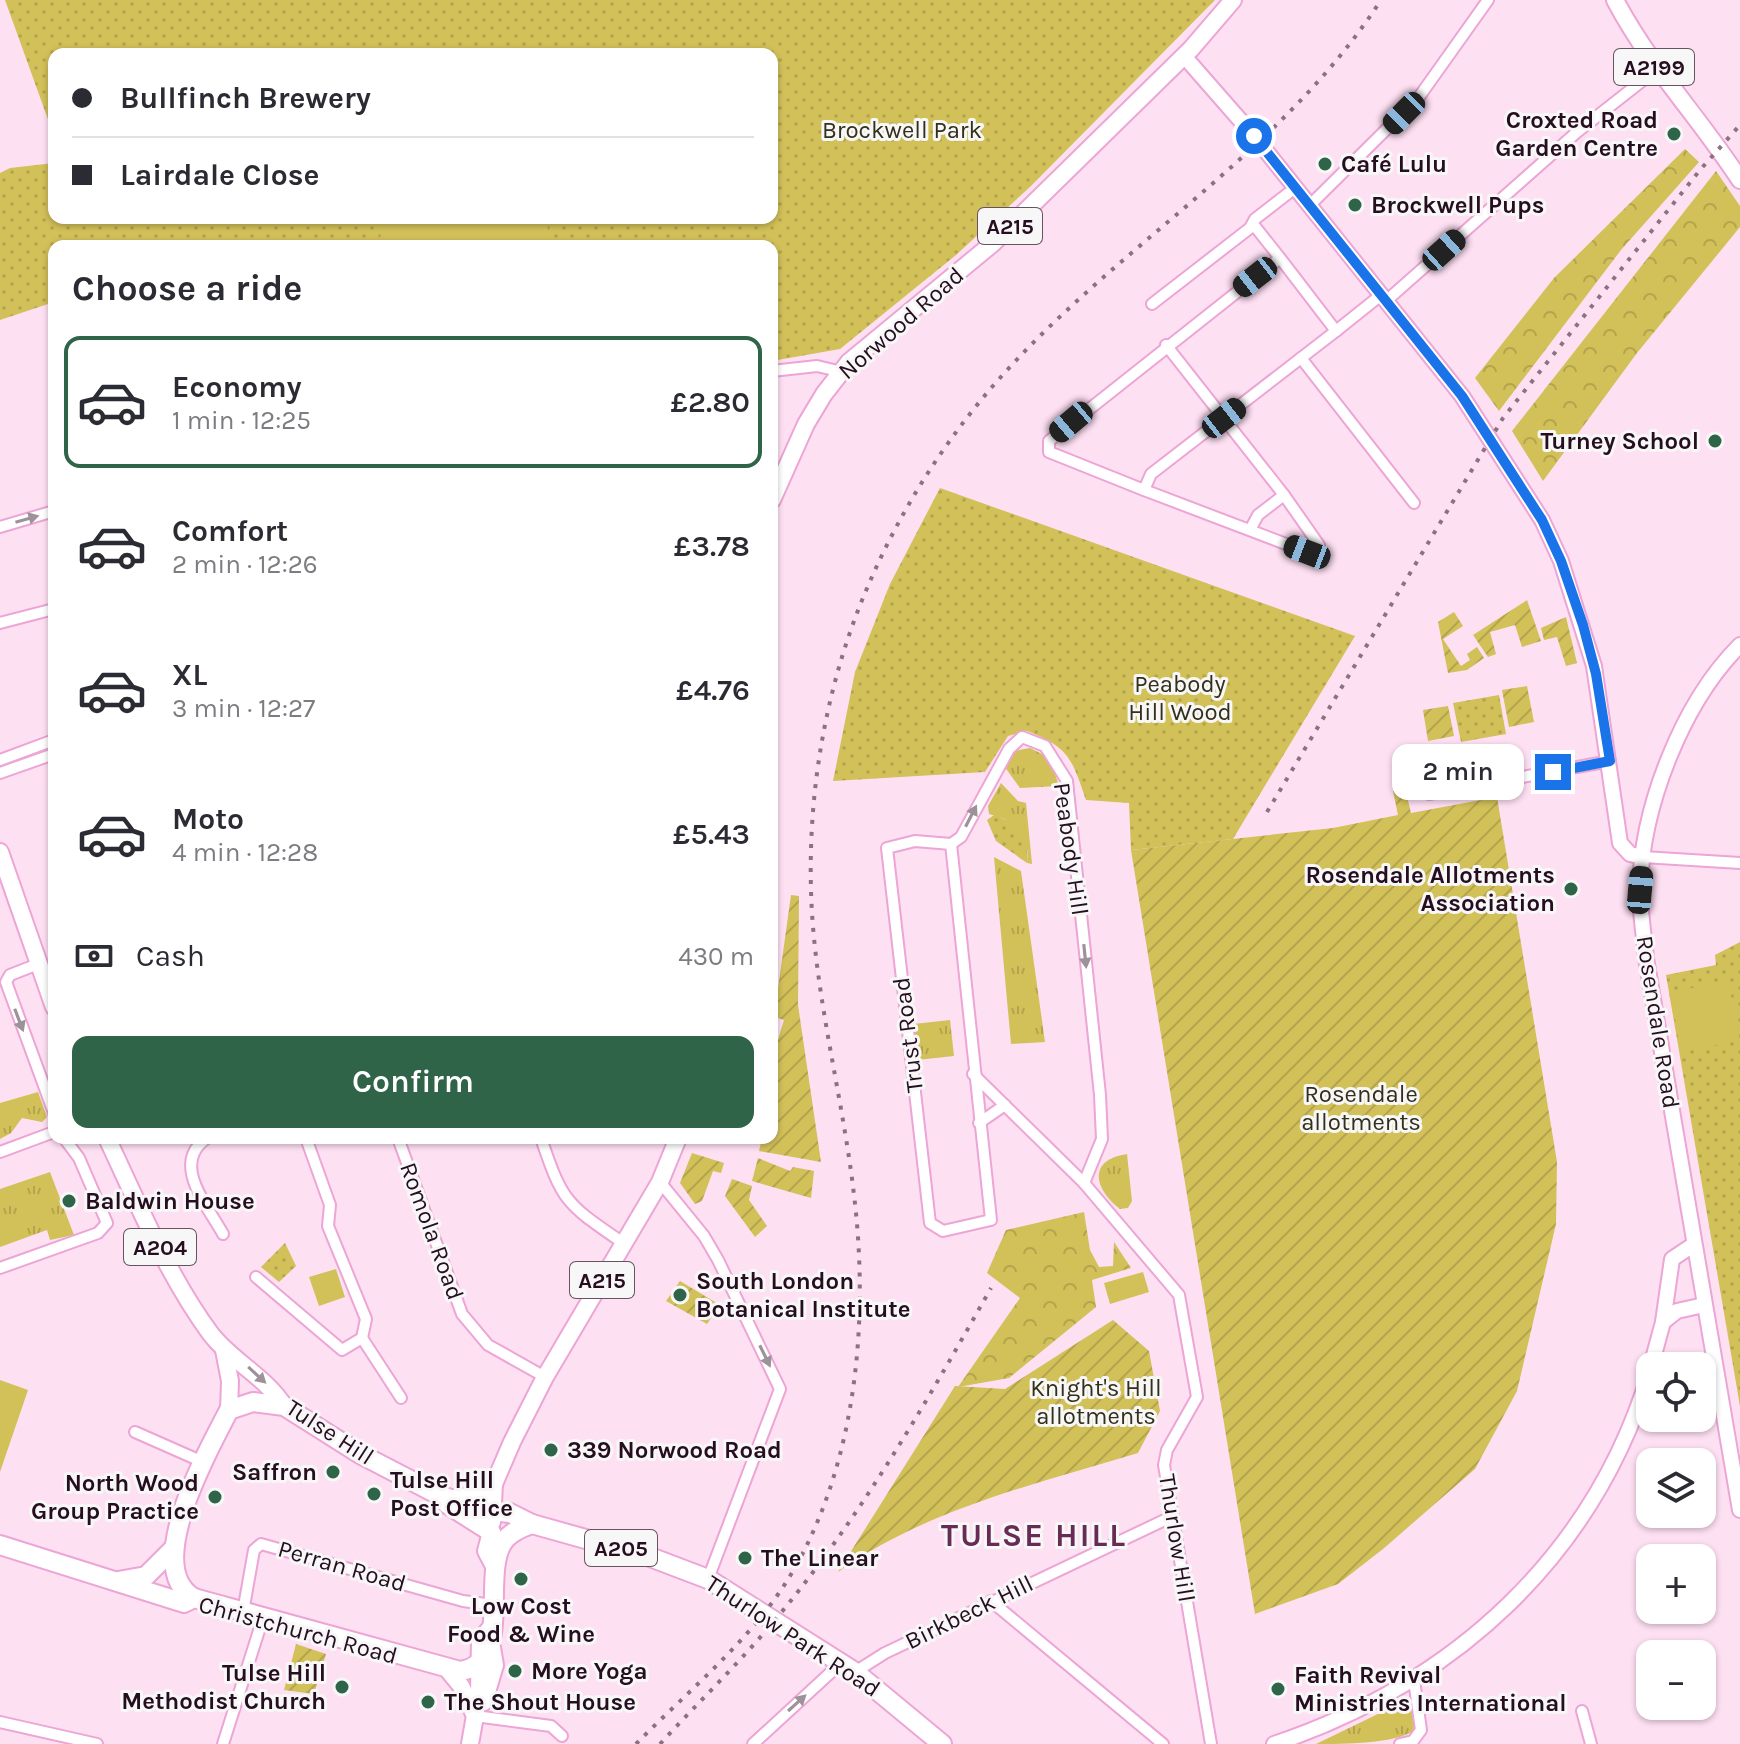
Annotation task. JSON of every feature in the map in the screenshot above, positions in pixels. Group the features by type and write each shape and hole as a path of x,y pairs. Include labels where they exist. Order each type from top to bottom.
{"highway":[{"path":"194,1598 177,1582 172,1565 173,1549 203,1462 229,1410 253,1402 284,1406"},
{"name":"Tulse Hill","path":"284,1406 360,1454 472,1508 493,1511"},
{"name":"A205","path":"445,1496 459,1515 495,1540"},
{"name":"Thurlow Park Road","path":"493,1511 510,1513 532,1524 650,1557 708,1579 848,1667 942,1744"},
{"path":"479,1663 491,1634 495,1540 532,1524"},
{"name":"Christchurch Road","path":"0,1545 184,1603 194,1598 447,1669 465,1670 479,1663"},
{"path":"118,1581 146,1576 173,1549"}],"main road":[{"name":"Norwood Road","path":"778,487 806,424 842,372 892,325 984,251 1184,56 1233,0"},
{"name":"A2199","path":"1615,0 1656,70 1720,149 1740,180"},
{"path":"0,852 4,882 48,991"},
{"name":"Tulse Hill","path":"110,1144 178,1284 224,1350 254,1371 284,1406"},
{"name":"A215","path":"495,1540 494,1484 545,1377 660,1182 676,1144"},
{"name":"Tulse Hill","path":"224,1350 230,1381 229,1410"},
{"path":"445,1496 471,1496 494,1484"},
{"path":"475,1716 486,1698 493,1675 491,1634"},
{"path":"470,1744 479,1663"},
{"path":"447,1669 461,1686 475,1716"}],"street":[{"path":"1309,206 1419,97 1488,0"},
{"path":"1184,56 1462,396 1555,545 1594,666 1618,833 1625,850 1643,857 1740,863"},
{"path":"1144,490 1151,474 1336,331 1384,298 1577,132 1656,70"},
{"path":"1152,304 1295,188"},
{"path":"1253,224 1336,331"},
{"path":"1166,345 1318,539 1316,550 1307,552 1144,490 1051,454 1047,446 1049,441 1166,345 1280,258"},
{"path":"1301,358 1414,503"},
{"path":"778,370 817,366 842,372"},
{"path":"1250,530 1258,515 1284,495"},
{"path":"0,527 48,513"},
{"path":"2,622 48,610"},
{"name":"Rosendale Road","path":"1740,645 1699,701 1669,756 1646,841 1640,890 1646,958 1740,1510"},
{"name":"Peabody Hill","path":"951,844 961,837 1009,749 1022,737 1045,746 1067,781 1101,1119 1102,1139 1084,1183"},
{"path":"0,760 48,742"},
{"path":"0,773 48,756"},
{"path":"1420,783 1429,794 1610,761"},
{"path":"1619,824 1632,839 1646,841"},
{"name":"Trust Road","path":"951,844 915,841 887,848 930,1223 943,1231 991,1220 979,1123"},
{"path":"951,844 979,1123 1005,1105"},
{"path":"38,964 10,975 6,982 48,1097"},
{"path":"973,1074 1084,1183"},
{"path":"0,1152 48,1134"},
{"path":"0,1268 98,1233 107,1223 79,1158 66,1144"},
{"path":"201,1144 191,1153 188,1166 223,1234"},
{"path":"308,1144 330,1205 328,1226 366,1319 362,1338 401,1398"},
{"name":"Romola Road","path":"400,1144 462,1314 488,1345 545,1377"},
{"path":"543,1144 558,1189 570,1206 623,1243"},
{"path":"660,1182 704,1236 718,1260 780,1389 708,1579"},
{"name":"Thurlow Hill","path":"1084,1183 1179,1295 1197,1397 1167,1450 1164,1465 1211,1744"},
{"path":"1655,1352 1672,1259 1693,1245"},
{"path":"256,1277 342,1350 362,1338"},
{"path":"1663,1322 1677,1311 1704,1305"},
{"path":"1279,1743 1389,1695 1414,1680 1502,1612 1570,1537 1598,1494 1636,1410"},
{"path":"135,1432 203,1462"},
{"name":"Birkbeck Hill","path":"753,1744 848,1667 872,1659 1173,1516"},
{"name":"Perran Road","path":"243,1612 254,1550 261,1544 463,1601 493,1605"},
{"path":"991,1601 1163,1744"},
{"path":"223,1744 263,1618"},
{"path":"1400,1744 1413,1741 1421,1730 1414,1680"},
{"path":"1582,1711 1591,1744"},
{"path":"475,1716 551,1726 562,1736"},
{"path":"0,1722 97,1744"}],"green space":[{"name":"Brockwell Park","path":"5,0 1215,0 1030,187 956,255 840,349 778,360 778,240 48,240 48,304 0,320 0,173 10,168 48,164 48,224 778,224 778,48 48,48 48,119"},
{"path":"1685,149 1699,162 1621,250 1499,411 1475,378 1554,278"},
{"path":"1716,171 1740,206 1740,227 1637,353 1543,481 1512,431"},
{"path":"385,224 546,224 552,240 379,240"},
{"name":"Peabody Hill Wood","path":"940,488 1355,636 1233,839 1131,850 1129,803 1086,800 1067,756 1052,743 1027,731 1008,736 985,772 833,781 855,672 890,584"},
{"path":"1527,600 1541,641 1522,647 1515,625 1490,632 1496,654 1488,657 1473,635"},
{"path":"1454,612 1463,626 1443,639 1461,666 1470,660 1467,654 1477,647 1484,658 1467,670 1448,673 1438,622"},
{"path":"1566,617 1577,663 1566,666 1557,637 1544,640 1541,628"},
{"path":"1527,686 1534,722 1509,727 1502,690"},
{"path":"1499,695 1506,734 1461,742 1453,703"},
{"path":"1448,706 1454,736 1428,741 1423,710"},
{"path":"1030,748 1050,758 1059,786 1020,788 1004,766 1013,751"},
{"path":"1001,783 1018,801 1026,803 1032,864 1027,863 1028,851 1005,819 989,814 988,806"},
{"name":"Rosendale allotments","path":"1405,788 1411,813 1497,797 1557,1162 1556,1224 1517,1391 1475,1469 1338,1584 1255,1614 1131,850 1333,828 1398,815 1393,791"},
{"path":"994,815 1010,822 1021,832 1027,845 1027,863 996,841 987,820"},
{"path":"994,857 1021,871 1045,1042 1011,1044"},
{"path":"791,895 799,896 798,1005 821,1162 759,1151 761,1144 778,1144 778,1040 784,1020 778,1018 778,988"},
{"path":"1740,942 1740,1406 1666,975 1716,965 1715,955"},
{"path":"1728,980 1740,1040 1683,1052 1669,993"},
{"path":"950,1020 954,1056 917,1060 914,1024"},
{"path":"38,1092 47,1117 42,1122 22,1118 11,1133 0,1139 0,1103"},
{"path":"692,1153 724,1163 721,1173 713,1171 702,1201 695,1204 680,1183"},
{"path":"1127,1154 1132,1201 1128,1208 1120,1209 1104,1193 1099,1176 1105,1162"},
{"path":"758,1158 790,1171 793,1167 814,1171 811,1198 752,1181"},
{"path":"50,1172 74,1235 50,1240 47,1230 0,1247 0,1189"},
{"path":"732,1179 752,1186 749,1200 767,1226 755,1237 725,1196"},
{"path":"1084,1212 1090,1250 1099,1267 1113,1266 1114,1242 1131,1268 1092,1280 1096,1307 1009,1378 958,1387 1020,1298 987,1273 1006,1230"},
{"path":"285,1243 296,1266 279,1282 261,1267"},
{"path":"336,1269 345,1297 319,1306 309,1277"},
{"path":"1143,1272 1149,1292 1110,1304 1104,1283"},
{"path":"680,1281 720,1305 707,1324 666,1301"},
{"name":"Knight's Hill allotments","path":"1113,1320 1149,1351 1160,1411 1138,1453 983,1500 945,1515 872,1550 838,1572 955,1386 1005,1389"},
{"path":"0,1380 28,1390 0,1472"},
{"path":"296,1644 326,1654 314,1694 284,1690"},
{"path":"1413,1697 1416,1730 1407,1735 1369,1742 1316,1744"}],"railway":[{"path":"636,1744 740,1641 777,1595 815,1528 832,1483 844,1436 858,1339 858,1242 849,1160 815,948 811,837 825,723 844,649 870,581 900,519 936,461 999,379 1095,284 1198,197 1296,105 1341,55 1381,0"},
{"path":"1267,812 1503,418 1700,170 1740,125"},
{"path":"660,1744 756,1642 823,1559 911,1426 991,1288"}],"place":[{"name":"Croxted Road Garden Centre","path":"1674,134"},
{"name":"Café Lulu","path":"1325,164"},
{"name":"Brockwell Pups","path":"1355,205"},
{"name":"Turney School","path":"1715,441"},
{"name":"Rosendale Allotments Association","path":"1571,889"},
{"name":"Baldwin House","path":"69,1201"},
{"name":"South London Botanical Institute","path":"680,1295"},
{"name":"339 Norwood Road","path":"551,1450"},
{"name":"Saffron","path":"333,1472"},
{"name":"Tulse Hill Post Office","path":"374,1494"},
{"name":"North Wood Group Practice","path":"215,1497"},
{"name":"The Linear","path":"745,1558"},
{"name":"Low Cost Food & Wine","path":"521,1579"},
{"name":"More Yoga","path":"515,1671"},
{"name":"Tulse Hill Methodist Church","path":"342,1687"},
{"name":"Faith Revival Ministries International","path":"1278,1689"},
{"name":"The Shout House","path":"428,1702"}],"district":[{"name":"TULSE HILL","path":"1034,1535"}],"route":[{"path":"1254,136 1462,396 1555,545 1594,666 1610,761 1553,772"}]}
